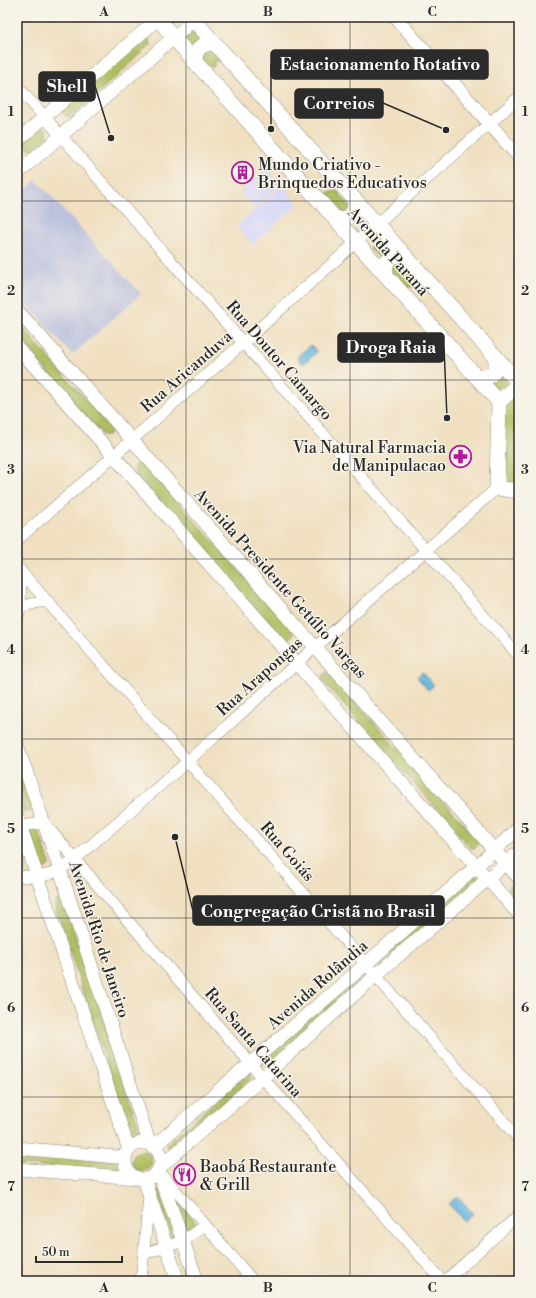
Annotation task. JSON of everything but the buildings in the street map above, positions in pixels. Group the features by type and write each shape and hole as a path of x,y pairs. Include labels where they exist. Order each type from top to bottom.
{"main road":[{"name":"Avenida Paraná","path":"158,17 195,62 499,402"},
{"name":"Avenida Paraná","path":"194,18 214,43 519,383"},
{"path":"195,62 197,50 208,43 214,43"},
{"path":"336,219 346,219 351,215 355,205 354,199"},
{"path":"386,275 385,268 387,261 392,257 399,255 406,257"},
{"path":"476,376 483,378 490,376 495,370 497,364 495,356"},
{"path":"519,383 499,402 497,488 519,491"}],"street":[{"path":"17,141 158,17"},
{"path":"396,17 519,157"},
{"path":"18,170 61,136 194,18"},
{"name":"Rua Doutor Camargo","path":"17,86 519,656"},
{"name":"Rua Aricanduva","path":"17,540 243,343 519,97"},
{"name":"Avenida Presidente Getúlio Vargas","path":"17,310 519,878"},
{"path":"17,347 296,664 519,914"},
{"name":"Rua Arapongas","path":"38,877 60,870 74,860 497,488"},
{"name":"Rua Goiás","path":"17,567 519,1139"},
{"path":"17,572 21,595 18,612"},
{"path":"18,612 40,602 49,602"},
{"name":"Avenida Rio de Janeiro","path":"17,745 151,1146"},
{"path":"19,821 44,823"},
{"path":"17,864 19,821"},
{"path":"19,821 128,1152 126,1167 129,1172 141,1178 149,1194 178,1281"},
{"name":"Rua Santa Catarina","path":"44,823 74,860 250,1063 444,1281"},
{"name":"Avenida Rolândia","path":"151,1146 366,964 519,828"},
{"name":"Avenida Rolândia","path":"159,1169 376,975 519,852"},
{"path":"17,876 38,877"},
{"path":"17,1148 116,1157 128,1152 134,1146 139,1144 151,1146 159,1154 159,1169 197,1281"},
{"path":"17,1169 150,1178 159,1169"},
{"path":"159,1169 253,1281"},
{"path":"141,1281 149,1194"},
{"path":"444,1281 519,1215"},
{"path":"143,1254 183,1241 205,1225"}],"shaded area":[{"path":"267,169 281,185 254,208 240,192"},
{"path":"36,180 141,294 72,355 17,293 17,198"},
{"path":"282,186 298,204 253,244 237,226"}],"green space":[{"path":"191,32 195,32 203,40 191,51 185,39"},
{"path":"143,36 149,39 151,45 71,117 65,116 62,111 64,107"},
{"path":"210,49 221,61 214,61 214,67 206,67 199,60 200,51"},
{"path":"42,127 47,131 48,137 33,149 29,149 25,144 25,140"},
{"path":"337,191 349,205 350,209 341,216 321,197 327,198 328,193"},
{"path":"374,240 383,242 394,253 382,261 370,249"},
{"path":"400,262 420,285 403,288 390,272 391,264"},
{"path":"17,322 110,427 111,432 108,436 103,436 17,336"},
{"path":"498,371 508,384 499,393 487,381"},
{"path":"519,383 519,491 497,488 499,402"},
{"path":"138,463 144,464 294,633 288,640 284,640 135,473 134,467"},
{"path":"327,672 331,674 479,841 475,848 471,848 323,681 323,676"},
{"path":"17,759 33,806 31,811 23,811 17,794"},
{"path":"38,829 50,864 46,868 41,867 30,832 30,830"},
{"path":"475,873 479,878 375,968 371,963"},
{"path":"517,882 519,885 519,902 509,890 509,886 512,883"},
{"path":"59,899 63,899 139,1128 137,1133 130,1133 55,906"},
{"path":"361,972 365,977 265,1067 261,1062"},
{"path":"249,1072 253,1077 170,1150 166,1145"},
{"path":"142,1151 149,1154 152,1161 149,1168 142,1171 135,1168 132,1161 135,1154"},
{"path":"17,1154 116,1161 118,1170 17,1165"},
{"path":"158,1189 177,1237 172,1240 155,1192 155,1190"},
{"path":"176,1199 198,1225 188,1232 174,1200"}],"water":[{"path":"311,345 317,352 303,364 297,357"},
{"path":"422,672 434,685 428,690 417,677"},
{"path":"458,1196 473,1214 464,1221 449,1204"}],"place":[{"name":"Estacionamento Rotativo","path":"271,129"},
{"name":"Correios","path":"446,130"},
{"name":"Shell","path":"111,138"},
{"name":"Mundo Criativo - Brinquedos Educativos","path":"242,173"},
{"name":"Droga Raia","path":"447,418"},
{"name":"Via Natural Farmacia de Manipulacao","path":"461,456"},
{"name":"Congregação Cristã no Brasil","path":"175,837"},
{"name":"Baobá Restaurante & Grill","path":"185,1175"}]}
